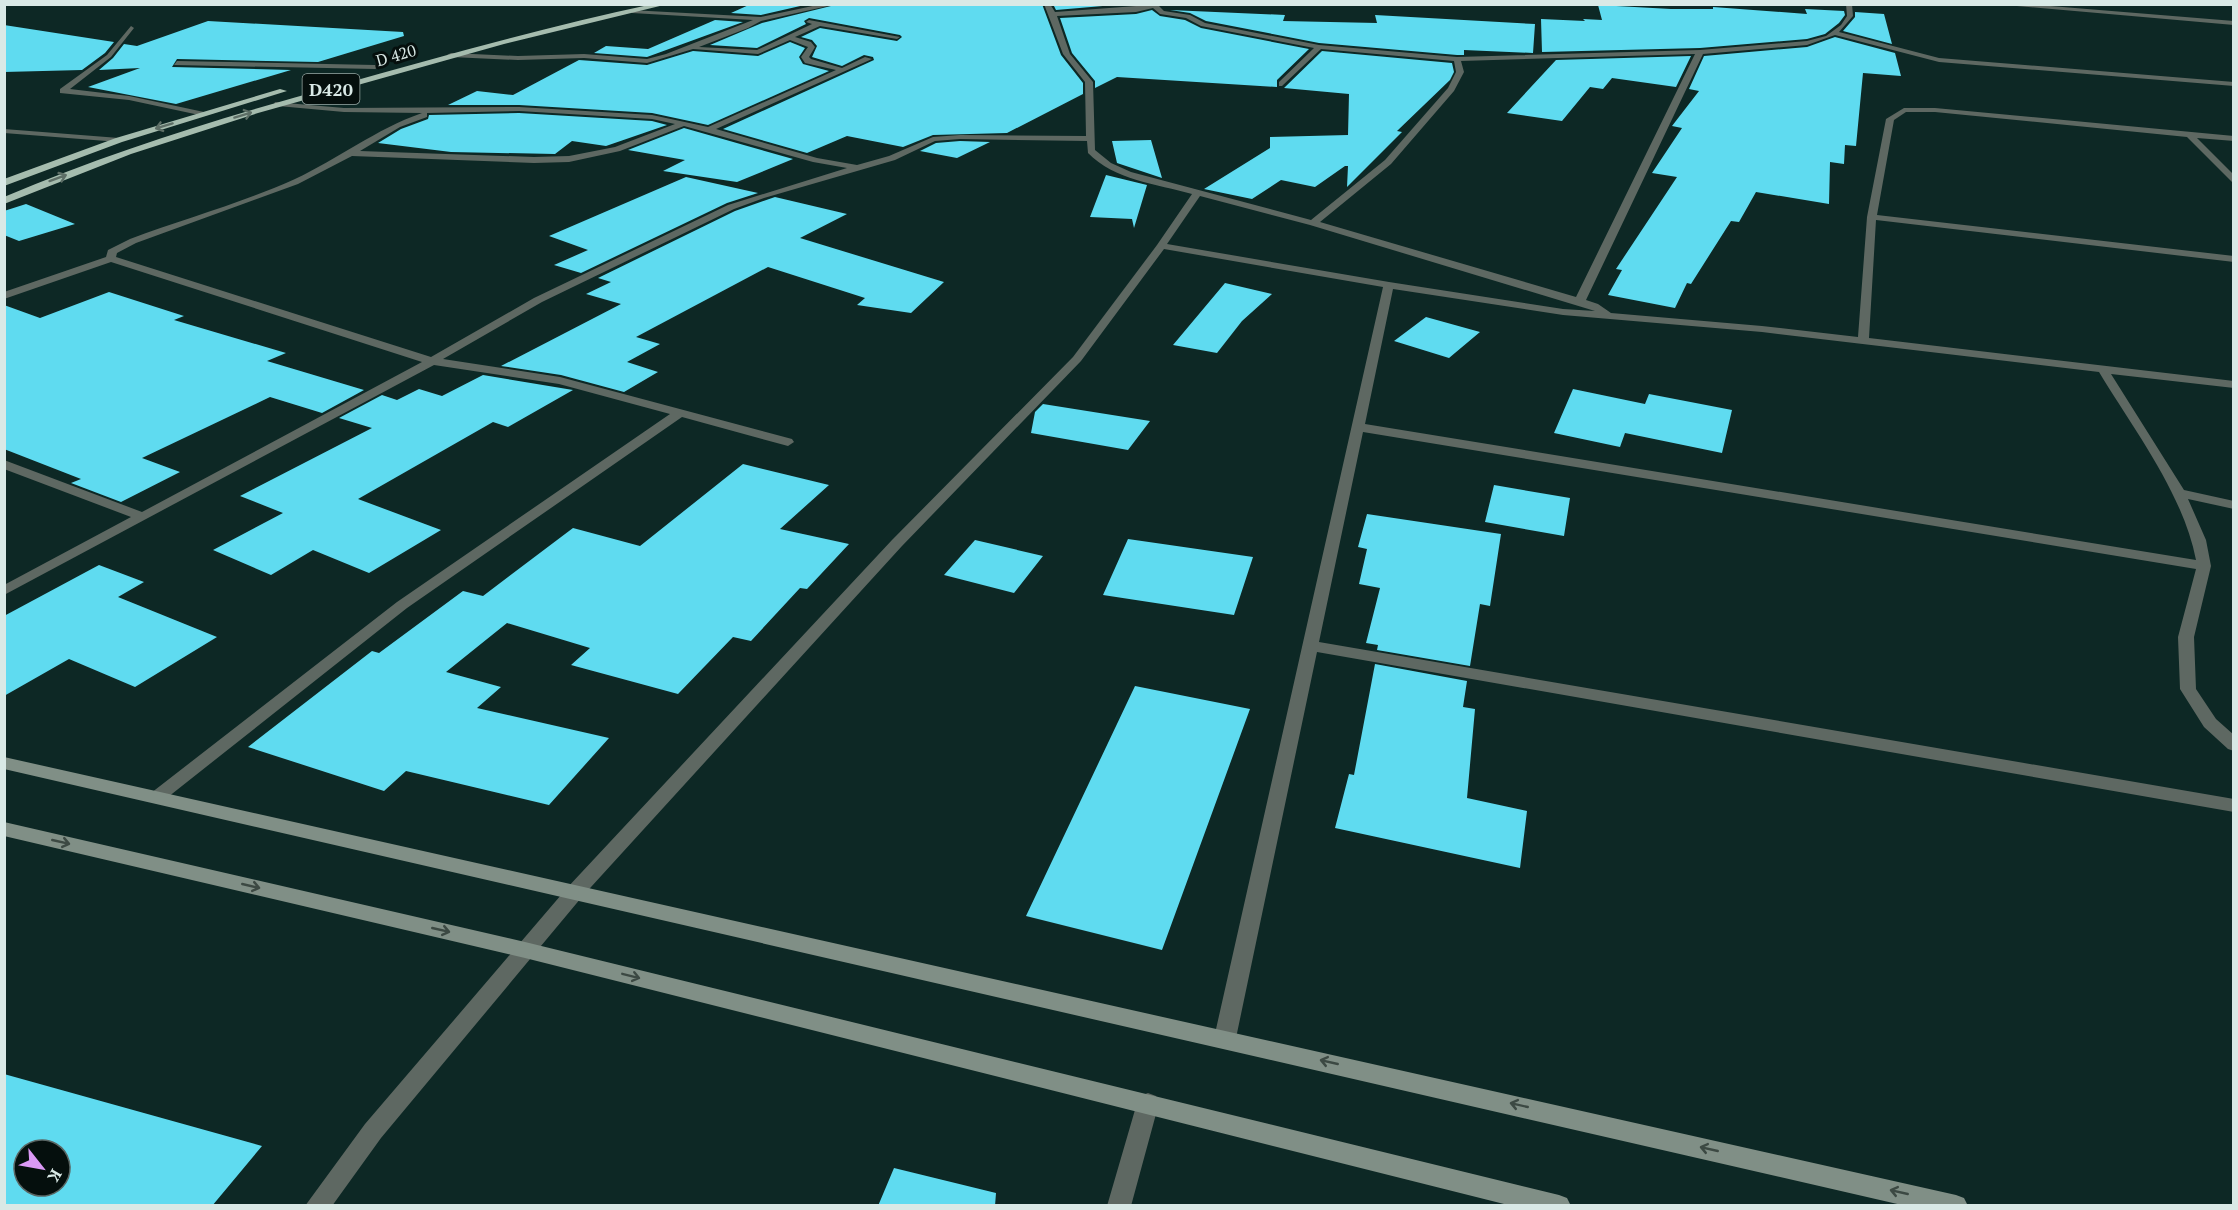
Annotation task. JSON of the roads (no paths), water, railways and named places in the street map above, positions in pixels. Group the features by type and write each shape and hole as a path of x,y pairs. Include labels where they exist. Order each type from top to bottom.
{"highway":[{"name":"D 420","path":"4,201 39,185 145,146 278,104 505,40 629,8 665,4"},
{"name":"D420","path":"343,75 498,33 629,8"},
{"name":"D420","path":"4,183 119,140 288,90"}],"main road":[{"path":"4,763 1225,1038 1956,1206"},
{"path":"4,829 525,950 1559,1206"}],"street":[{"path":"629,8 760,20 834,4"},
{"path":"1047,4 1053,14 1067,54 1089,82 1091,151 1098,159 1112,168 1313,223 1580,301 1601,310 1609,317"},
{"path":"1053,14 1136,10 1158,6 1162,13 1188,16 1203,25 1319,46 1457,59 1700,52 1807,43 1828,37 1843,26 1850,16 1849,4"},
{"path":"1997,4 2234,23"},
{"path":"2140,7 2150,18"},
{"path":"779,17 897,37"},
{"path":"451,56 518,58 584,56 647,61 668,56 760,20"},
{"path":"690,48 751,53 765,50 818,24"},
{"path":"131,28 109,56 63,91 129,98 201,114"},
{"path":"1835,33 1939,60 2234,84"},
{"path":"791,38 809,43 812,47 805,57 808,61 843,70"},
{"path":"1282,84 1319,46"},
{"path":"1580,301 1700,52"},
{"path":"708,130 868,59"},
{"path":"1313,223 1388,162 1451,89 1460,72 1457,59"},
{"path":"177,63 375,67"},
{"path":"278,104 344,110 519,109 652,117 684,123 816,160 857,167"},
{"path":"1863,341 1872,217 1890,119 1904,110 1935,110 2234,139"},
{"path":"111,259 112,252 133,241 295,182 329,166 397,125 432,111"},
{"path":"352,153 534,160 569,159 617,149 684,123"},
{"path":"4,131 119,140"},
{"path":"2189,134 2234,181"},
{"path":"4,591 432,361 538,300 731,207 899,156 922,143 944,138 1091,139"},
{"path":"317,1206 372,1131 574,893 897,543 1077,359 1161,246 1188,203 1198,193"},
{"path":"1872,217 2234,259"},
{"path":"1161,246 1389,285 1609,317 1762,329 2234,385"},
{"path":"4,297 111,259 432,361 560,381 788,441"},
{"path":"1225,1038 1389,285"},
{"path":"2103,370 2179,493 2199,540 2204,566 2186,637 2188,689 2210,723 2234,745"},
{"path":"157,797 402,605 679,414"},
{"path":"1358,427 2204,566"},
{"path":"4,464 141,516"},
{"path":"2179,493 2234,505"},
{"path":"1311,646 2234,806"},
{"path":"1119,1206 1148,1103"}]}
